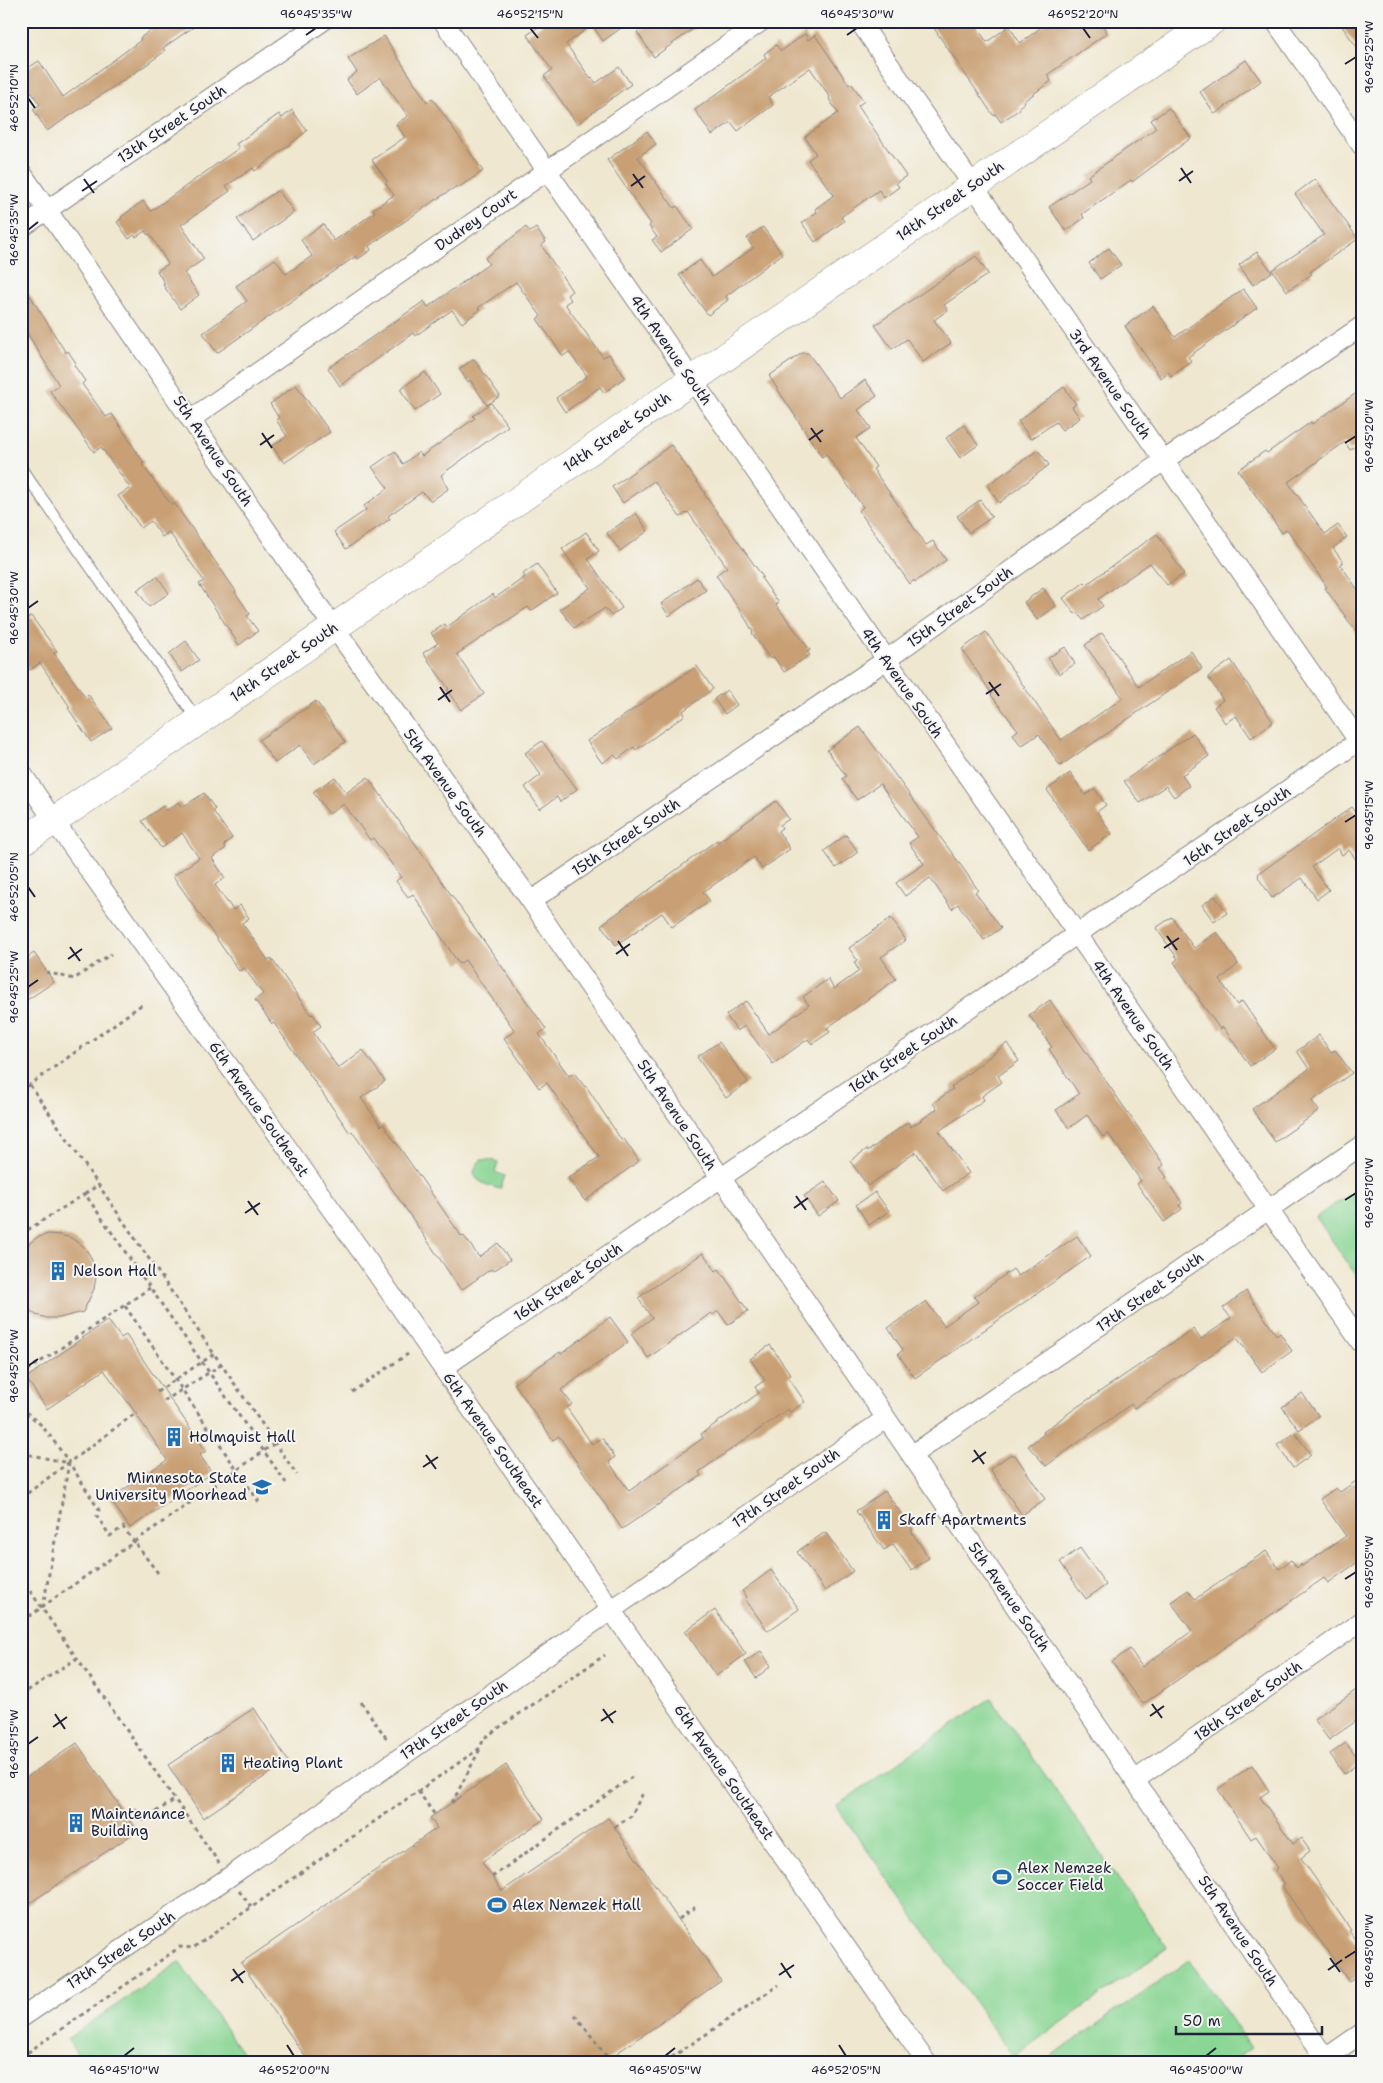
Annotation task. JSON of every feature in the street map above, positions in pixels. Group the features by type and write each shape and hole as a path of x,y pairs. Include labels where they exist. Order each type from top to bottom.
{"street":[{"name":"13th Street South","path":"21,228 323,21"},
{"name":"4th Avenue South","path":"443,21 1362,1344"},
{"name":"Dudrey Court","path":"191,419 762,21"},
{"name":"3rd Avenue South","path":"859,21 1163,461 1361,742"},
{"name":"14th Street South","path":"21,842 1212,21"},
{"path":"1275,21 1362,146"},
{"name":"5th Avenue South","path":"21,172 334,627 531,901 885,1419 912,1455 1136,1780 1324,2060"},
{"name":"15th Street South","path":"531,901 886,660 1163,461 1362,326"},
{"name":"16th Street South","path":"442,1368 1361,742"},
{"name":"6th Avenue Southeast","path":"21,772 366,1258 926,2062"},
{"name":"17th Street South","path":"912,1455 1362,1145"},
{"name":"17th Street South","path":"21,2018 229,1877 885,1419"},
{"name":"18th Street South","path":"1136,1780 1362,1621"},
{"path":"1324,2060 1362,2033"}],"lane":[{"path":"21,468 198,721"}],"path":[{"path":"46,972 74,979 110,954"},
{"path":"21,1091 144,1003"},
{"path":"30,1085 297,1476"},
{"path":"21,1234 98,1184"},
{"path":"85,1194 286,1483"},
{"path":"21,1375 150,1288"},
{"path":"125,1306 259,1502"},
{"path":"157,1392 214,1354"},
{"path":"352,1392 408,1354"},
{"path":"164,1401 221,1365"},
{"path":"21,1387 24,1390 21,1392"},
{"path":"21,1406 29,1417 39,1423 69,1463 99,1510 97,1516 110,1536 123,1528 158,1573"},
{"path":"21,1498 138,1412"},
{"path":"21,1622 274,1443"},
{"path":"21,1453 69,1463"},
{"path":"42,1608 69,1463"},
{"path":"21,1578 252,1908"},
{"path":"452,1803 484,1738 605,1655"},
{"path":"21,1694 77,1658"},
{"path":"361,1702 387,1739"},
{"path":"21,2057 180,1947 193,1948 480,1748"},
{"path":"492,1877 632,1778"},
{"path":"418,1791 435,1814"},
{"path":"615,1827 631,1816 643,1793"},
{"path":"126,1815 136,1809 143,1820 176,1799"},
{"path":"678,1919 695,1907"},
{"path":"665,2062 779,1985"},
{"path":"575,2016 611,2062"}],"green space":[{"path":"481,1160 498,1162 495,1172 505,1176 500,1189 483,1183 475,1176 476,1166"},
{"path":"1362,1186 1362,1284 1316,1217"},
{"name":"Alex Nemzek Soccer Field","path":"991,1698 1167,1948 1013,2057 836,1806"},
{"path":"1189,1960 1252,2048 1233,2062 1043,2062"},
{"path":"179,1962 249,2062 83,2062 67,2039"}],"building":[{"path":"164,21 202,21 163,48 165,51 146,65 47,131 33,109 40,105 21,76 21,72 39,61 63,97"},
{"path":"547,21 631,21 603,41 592,25 566,44 591,79 596,83 619,67 631,84 577,124 544,76 552,70 527,35"},
{"path":"653,21 704,21 654,57 637,32"},
{"path":"929,21 972,21 987,42 1009,26 1020,43 1050,21 1100,21 1107,33 1047,75 1051,81 1024,101 1019,107 1020,109 1001,122 995,114 993,115"},
{"path":"1338,21 1362,21 1362,54"},
{"path":"805,34 808,40 815,35 849,85 851,83 864,101 858,106 906,176 896,183 899,187 884,198 879,190 841,217 844,221 815,242 802,223 817,212 815,209 834,195 808,160 816,154 805,137 838,113 829,99 830,97 810,68 768,97 773,105 738,131 731,122 712,135 695,110 766,58 764,54 776,45 781,51"},
{"path":"384,36 427,102 432,98 483,171 431,203 369,246 371,250 358,259 356,256 217,353 203,333 247,301 236,286 275,259 286,274 312,256 301,240 323,224 334,241 375,212 373,209 394,195 385,183 387,181 372,160 405,137 396,124 408,116 380,77 357,94 347,80 357,72 348,59"},
{"path":"1246,60 1261,81 1215,114 1200,92"},
{"path":"1169,108 1191,138 1132,182 1131,180 1082,214 1084,218 1066,231 1049,207 1090,179 1088,176 1156,128 1151,120"},
{"path":"292,110 307,131 255,171 253,168 226,186 230,191 181,225 204,259 184,273 199,295 180,309 163,285 165,284 157,271 168,264 150,234 148,235 145,231 129,239 117,222 143,201 151,211 239,148 236,144 279,114 282,118"},
{"path":"647,131 656,144 638,157 674,208 677,206 693,229 661,252 652,240 657,237 649,226 651,224 607,160"},
{"path":"1315,179 1358,239 1310,272 1312,274 1287,291 1272,270 1324,235 1295,194"},
{"path":"278,190 294,212 253,241 237,219"},
{"path":"526,227 530,232 536,228 546,242 541,245 572,291 567,295 571,300 565,304 603,357 609,354 625,377 604,393 600,387 565,412 556,398 587,376 569,352 563,356 537,319 541,316 516,282 478,308 480,310 462,323 452,310 415,336 413,333 340,386 328,368 424,301 428,307 489,264 485,258"},
{"path":"763,227 782,254 726,296 728,300 708,315 679,275 700,260 712,277 753,248 747,238"},
{"path":"1109,248 1121,265 1100,279 1089,263"},
{"path":"1257,252 1272,272 1253,285 1239,265"},
{"path":"976,256 988,274 944,305 948,310 934,320 951,343 923,362 907,339 892,349 875,325"},
{"path":"21,281 66,353 68,351 76,363 74,365 85,381 82,384 106,417 112,414 144,463 142,464 166,498 172,505 174,503 250,614 247,616 258,631 239,645 199,584 204,581 169,532 162,537 151,521 141,528 118,496 130,488 101,447 94,452 50,391 59,385 21,323"},
{"path":"1243,289 1257,308 1188,357 1192,362 1171,376 1168,372 1161,378 1125,326 1153,306 1175,337"},
{"path":"802,353 808,353 840,398 865,380 877,396 858,410 871,428 856,438 876,467 873,469 926,545 933,541 946,560 915,582 914,580 910,584 859,511 863,507 826,454 822,457 769,376"},
{"path":"474,359 500,396 487,405 470,380 468,382 459,369"},
{"path":"425,372 440,394 415,411 400,389"},
{"path":"296,385 330,432 284,463 272,446 287,436 276,420 279,418 270,404"},
{"path":"1064,387 1076,404 1072,407 1080,418 1062,430 1056,422 1031,439 1018,421"},
{"path":"1355,394 1362,402 1362,442 1350,450 1345,442 1288,482 1325,534 1338,525 1347,537 1333,548 1343,562 1340,564 1362,596 1362,640 1325,588 1327,587 1287,529 1282,533 1238,470 1265,451 1267,453 1311,422 1312,424"},
{"path":"491,403 508,426 441,475 448,489 431,501 422,492 388,516 390,519 346,549 334,532 366,510 364,506 388,488 372,467 395,451 403,464 419,452 422,456 475,418 473,416"},
{"path":"964,425 978,445 960,458 946,438"},
{"path":"671,445 763,577 761,578 779,603 776,605 810,650 807,652 810,655 784,672 774,657 770,659 716,575 727,567 688,512 680,517 654,481 623,503 612,487"},
{"path":"1038,450 1049,465 999,503 987,485"},
{"path":"980,500 992,517 969,533 957,516"},
{"path":"636,513 648,531 620,551 607,533"},
{"path":"586,532 599,551 588,559 622,608 611,616 605,608 574,628 560,609 590,588 562,549"},
{"path":"1157,534 1184,574 1167,585 1150,563 1098,599 1103,606 1083,620 1077,612 1075,614 1063,598 1085,582 1087,584"},
{"path":"537,564 557,593 531,611 528,607 457,654 484,694 461,710 447,690 449,689 423,653 438,643 431,633 445,624 447,627 493,594 495,598 525,577 523,574"},
{"path":"157,576 169,593 149,607 137,590"},
{"path":"697,578 706,590 669,616 661,604"},
{"path":"1043,588 1056,606 1037,620 1024,602"},
{"path":"31,616 57,651 54,653 85,697 88,694 112,728 91,742 40,663 30,670 21,658 21,623"},
{"path":"986,632 1061,740 1123,698 1085,645 1102,633 1139,687 1191,651 1202,668 1060,766 1039,734 1021,746 1013,734 1018,730 991,695 962,649"},
{"path":"186,641 199,660 182,672 169,654"},
{"path":"1065,647 1075,664 1059,674 1048,658"},
{"path":"1231,660 1273,722 1251,738 1236,716 1225,723 1214,707 1223,700 1208,677"},
{"path":"697,666 713,689 683,711 685,715 636,750 634,747 618,759 614,755 602,763 587,741"},
{"path":"727,690 737,705 725,714 714,699"},
{"path":"316,701 345,742 314,764 300,745 275,763 259,740"},
{"path":"860,727 965,871 978,890 975,892 1001,928 984,940 958,904 952,909 930,878 905,896 896,883 924,864 909,843 918,837 880,784 857,800 842,779 846,776 827,750"},
{"path":"1193,733 1209,756 1182,775 1189,786 1174,797 1166,786 1140,803 1124,781"},
{"path":"542,741 577,789 560,802 557,797 540,809 525,787 541,775 525,753"},
{"path":"1070,773 1085,795 1095,789 1106,805 1097,812 1112,834 1088,850 1047,790"},
{"path":"335,777 346,793 368,777 546,1029 539,1034 569,1076 574,1073 586,1086 622,1141 624,1139 639,1161 585,1201 568,1178 599,1157 547,1083 539,1088 504,1038 515,1031 465,960 459,964 413,894 408,897 396,881 401,877 373,838 370,840 344,804 329,814 313,792"},
{"path":"204,793 215,809 213,811 232,838 224,845 226,848 212,858 225,878 215,885 233,910 240,905 249,918 242,923 268,960 271,958 311,1015 313,1014 321,1026 313,1032 338,1068 363,1050 385,1081 361,1098 381,1126 383,1124 462,1237 464,1236 479,1257 498,1243 510,1260 493,1271 491,1269 461,1290 352,1131 350,1133 274,1023 272,1024 255,1000 263,994 244,968 239,971 173,876 199,858 182,833 161,848 142,821 163,806 167,810 179,802 183,807"},
{"path":"776,801 789,819 780,825 782,828 778,831 790,849 762,869 754,857 703,892 710,901 672,927 662,913 616,945 601,925 717,840 718,842"},
{"path":"1352,807 1362,821 1362,868 1349,850 1342,855 1338,848 1312,867 1329,890 1317,899 1302,878 1272,898 1258,877 1258,874"},
{"path":"846,835 858,852 836,868 824,851"},
{"path":"1215,896 1227,913 1214,922 1202,905"},
{"path":"1172,917 1194,948 1217,932 1238,964 1220,980 1237,1005 1242,1001 1275,1049 1250,1066 1223,1027 1220,1029 1199,1000 1174,962 1178,959 1156,928"},
{"path":"891,918 906,940 881,957 896,979 827,1028 830,1032 812,1044 808,1039 773,1064 745,1026 737,1031 726,1015 746,1001 769,1034 809,1005 803,997 828,979 834,989 859,971 854,962 857,960 849,948"},
{"path":"34,953 54,982 21,1004 21,962"},
{"path":"1050,1000 1164,1165 1160,1168 1167,1177 1165,1179 1182,1203 1179,1205 1182,1209 1164,1222 1137,1184 1141,1181 1108,1133 1103,1137 1087,1115 1069,1128 1056,1110 1079,1094 1049,1049 1052,1047 1029,1015"},
{"path":"1319,1035 1331,1053 1335,1050 1352,1073 1312,1101 1319,1111 1275,1142 1252,1109 1309,1069 1297,1051"},
{"path":"719,1042 748,1082 726,1098 697,1057"},
{"path":"1007,1043 1019,1061 998,1076 1002,1082 982,1096 984,1100 939,1131 969,1173 943,1191 916,1152 868,1186 850,1161 867,1149 868,1151 908,1122 911,1127 937,1109 933,1103 953,1089 951,1087"},
{"path":"825,1182 839,1201 818,1216 804,1196"},
{"path":"875,1192 889,1211 869,1225 856,1205"},
{"name":"Nelson Hall","path":"48,1234 71,1238 82,1245 94,1265 96,1277 94,1289 83,1312 59,1318 47,1318 36,1315 21,1303 21,1250 36,1238"},
{"path":"1077,1236 1091,1256 915,1378 898,1354 903,1350 888,1328 926,1301 944,1326 978,1302 974,1297 1013,1269 1018,1276"},
{"path":"703,1253 716,1271 719,1269 748,1311 728,1325 718,1311 713,1315 711,1313 648,1358 631,1334 652,1318 638,1298"},
{"path":"1246,1291 1277,1336 1280,1333 1292,1351 1262,1372 1238,1339 1235,1338 1134,1408 1131,1404 1046,1466 1028,1446 1044,1434 1043,1432 1077,1407 1193,1329 1201,1339 1231,1318 1223,1308"},
{"path":"610,1317 628,1342 561,1390 572,1404 567,1408 592,1444 602,1438 615,1457 609,1462 629,1491 703,1438 701,1434 759,1393 755,1387 765,1380 750,1359 770,1345 791,1375 788,1377 805,1402 790,1412 788,1409 699,1472 701,1476 622,1529 559,1436 553,1440 514,1383 560,1352 561,1354"},
{"name":"Holmquist Hall","path":"108,1320 121,1338 126,1335 206,1451 200,1455 212,1473 130,1528 110,1499 167,1460 130,1405 104,1370 47,1409 26,1378"},
{"path":"1302,1393 1319,1416 1299,1430 1282,1407"},
{"path":"1295,1433 1311,1455 1293,1468 1277,1445"},
{"path":"1011,1454 1015,1455 1045,1499 1022,1515 990,1469"},
{"path":"1362,1477 1362,1559 1328,1583 1324,1578 1143,1704 1112,1662 1130,1649 1142,1667 1192,1631 1171,1602 1188,1590 1195,1599 1266,1551 1279,1569 1291,1560 1297,1568 1346,1536 1320,1499 1336,1488 1340,1492"},
{"name":"Skaff Apartments","path":"885,1491 913,1530 911,1531 929,1558 911,1570 893,1544 884,1550 856,1511"},
{"path":"825,1532 853,1571 825,1591 797,1552"},
{"path":"1080,1548 1106,1585 1086,1599 1060,1562"},
{"path":"771,1570 799,1609 768,1631 745,1599 747,1597 742,1591"},
{"path":"715,1610 746,1654 716,1676 685,1631"},
{"path":"761,1651 771,1666 756,1678 745,1662"},
{"path":"1362,1686 1362,1717 1329,1740 1314,1719"},
{"name":"Heating Plant","path":"254,1708 288,1761 203,1818 168,1765"},
{"name":"Maintenance Building","path":"77,1743 137,1831 21,1909 21,1781"},
{"path":"1346,1743 1360,1762 1344,1774 1330,1754"},
{"name":"Alex Nemzek Hall","path":"506,1765 544,1819 482,1862 502,1891 608,1818 721,1981 604,2062 309,2062 241,1963 437,1828 430,1818"},
{"path":"1252,1765 1269,1791 1260,1797 1293,1844 1301,1838 1310,1851 1301,1858 1362,1949 1362,1973 1349,1982 1282,1886 1285,1884 1275,1870 1278,1868 1256,1836 1251,1839 1218,1789"}],"place":[{"name":"Nelson Hall","path":"58,1271"},
{"name":"Holmquist Hall","path":"174,1437"},
{"name":"Minnesota State University Moorhead","path":"262,1487"},
{"name":"Skaff Apartments","path":"884,1520"},
{"name":"Heating Plant","path":"228,1763"},
{"name":"Maintenance Building","path":"76,1823"},
{"name":"Alex Nemzek Soccer Field","path":"1002,1877"},
{"name":"Alex Nemzek Hall","path":"497,1905"}]}
